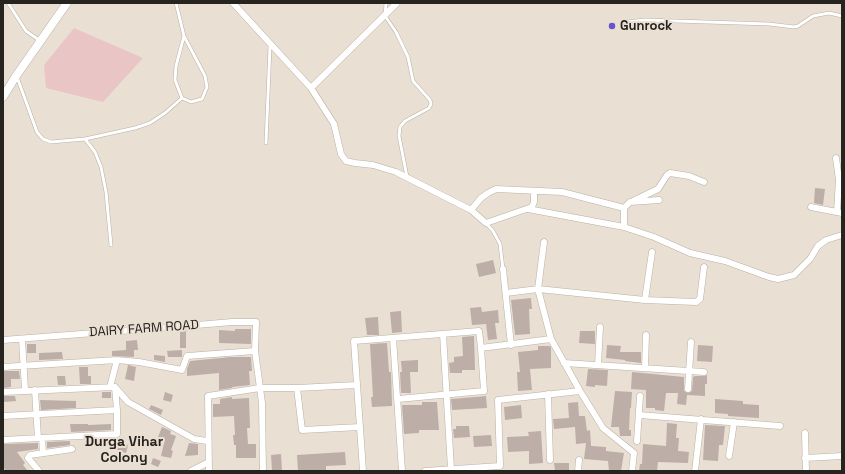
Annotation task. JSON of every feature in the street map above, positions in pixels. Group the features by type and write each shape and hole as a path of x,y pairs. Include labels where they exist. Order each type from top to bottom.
{"main road":[{"path":"3,97 67,3"}],"street":[{"path":"233,3 311,88 334,124 341,154 346,161 355,164 373,165 396,172 471,210 486,223 528,209 534,202 534,191"},
{"path":"311,88 398,3"},
{"path":"811,207 840,212 839,180 836,158"},
{"path":"624,227 624,208 630,202 658,189 670,173 689,176 704,182"},
{"path":"471,210 481,198 496,189 562,192 624,208"},
{"path":"630,202 659,200"},
{"path":"528,209 624,227 654,237 690,252 725,261 778,279 794,274 810,258 818,246 826,240 842,235"},
{"path":"544,242 538,289 551,339 603,428 634,453 632,471"},
{"path":"645,300 652,252"},
{"path":"506,293 538,289 645,300 696,302 700,299 704,267"},
{"path":"503,269 511,345"},
{"name":"DAIRY FARM ROAD","path":"3,340 232,322 256,322 255,351"},
{"path":"598,365 600,327"},
{"path":"364,471 354,342 479,331 484,391 398,399"},
{"path":"443,334 451,469"},
{"path":"645,368 646,336"},
{"path":"393,338 402,471"},
{"path":"22,339 25,390"},
{"path":"481,348 551,339"},
{"path":"688,389 691,342"},
{"path":"3,367 117,360 139,362 182,370 187,356 255,351 262,403 263,471"},
{"path":"3,440 117,434 117,410 113,387 117,360"},
{"path":"564,363 704,372"},
{"path":"209,471 208,396 260,388 297,388 357,384"},
{"path":"3,392 113,387 128,402 194,439 208,441"},
{"path":"297,388 302,430 360,427"},
{"path":"35,390 36,414 43,453"},
{"path":"425,471 500,466 498,400 580,391"},
{"path":"548,394 550,460"},
{"path":"637,441 640,396"},
{"path":"3,416 117,410"},
{"path":"639,415 780,426"},
{"path":"695,471 701,419"},
{"path":"729,456 734,422"},
{"path":"805,434 806,471"},
{"path":"39,471 28,458 30,455 72,449"},
{"path":"806,458 842,456"},
{"path":"578,471 579,460"},
{"path":"191,471 209,462"}],"lane":[{"path":"8,3 26,31 41,41"},
{"path":"176,3 184,36 205,76 207,87 202,99 191,102 182,98 175,80 176,66 184,36"},
{"path":"386,3 386,16 396,32 408,57 413,81 430,100 431,104 429,108 405,121 400,127 399,136 407,178"},
{"path":"626,22 645,20 769,24 794,27 813,16 829,13 842,16"},
{"path":"266,143 270,44"},
{"path":"16,76 37,132 43,139 51,142 86,140 150,123 165,113 182,98"},
{"path":"86,140 95,152 101,167 106,192 111,245"},
{"path":"486,223 493,231 500,244 503,269"}],"shaded area":[{"path":"74,28 143,58 103,102 46,88 44,65"}],"building":[{"path":"815,188 825,189 823,205 814,203"},
{"path":"493,260 496,273 479,277 476,264"},
{"path":"531,298 532,309 529,309 530,334 515,335 511,300"},
{"path":"481,307 482,312 498,310 499,323 495,323 497,339 488,340 486,324 472,325 470,308"},
{"path":"401,311 402,332 392,333 390,312"},
{"path":"378,317 379,335 367,335 365,318"},
{"path":"235,329 251,329 251,344 219,343 219,330 235,331"},
{"path":"186,331 186,348 180,348 180,332"},
{"path":"580,331 595,331 595,344 579,343"},
{"path":"474,336 475,370 462,370 462,373 450,373 449,363 454,362 454,357 463,356 462,337"},
{"path":"137,340 138,350 134,350 134,357 112,356 112,351 126,350 126,341"},
{"path":"387,343 389,372 391,372 392,406 372,407 371,397 373,397 370,344"},
{"path":"27,344 36,344 36,353 27,353"},
{"path":"607,345 621,346 620,352 641,352 641,363 606,358"},
{"path":"698,345 713,346 712,362 697,361"},
{"path":"538,346 550,346 551,368 530,369 532,390 518,391 517,372 520,372 518,352 538,350"},
{"path":"182,350 182,357 168,357 167,351"},
{"path":"62,352 63,359 39,360 39,353"},
{"path":"154,355 165,356 165,362 154,360"},
{"path":"231,357 251,357 252,371 249,371 250,385 219,390 219,373 187,376 187,369 190,361"},
{"path":"418,360 418,372 410,372 411,393 401,393 401,361"},
{"path":"128,365 136,367 134,381 125,379"},
{"path":"79,367 88,367 88,376 91,376 91,384 80,384"},
{"path":"588,369 608,370 607,386 586,386"},
{"path":"3,371 19,371 20,379 11,379 11,387 3,388"},
{"path":"632,372 684,377 684,391 688,393 692,391 693,377 707,375 705,396 687,395 686,405 677,404 678,393 666,393 664,411 655,410 655,408 646,408 646,390 631,389"},
{"path":"57,376 65,376 66,385 58,385"},
{"path":"615,391 632,392 629,430 631,430 631,436 620,436 619,427 611,427"},
{"path":"102,392 111,392 111,398 102,398"},
{"path":"165,392 173,395 171,402 163,400"},
{"path":"3,396 15,396 16,401 4,402"},
{"path":"486,396 487,408 452,410 451,399"},
{"path":"232,397 232,399 249,398 250,428 247,428 248,444 256,444 256,458 236,458 236,445 234,445 233,435 235,435 234,416 213,417 213,404 220,404 220,399"},
{"path":"715,399 743,401 743,404 759,405 759,418 728,416 728,414 715,413"},
{"path":"40,400 76,401 76,408 41,410"},
{"path":"422,402 437,402 439,430 419,430 419,433 404,434 402,405 422,405"},
{"path":"578,402 579,416 585,416 587,431 590,430 591,446 606,447 606,451 624,453 621,471 609,471 608,461 584,459 586,443 576,444 575,427 554,429 553,419 569,418 568,403"},
{"path":"151,405 163,410 161,415 149,409"},
{"path":"521,405 522,418 505,420 504,407"},
{"path":"667,423 677,424 676,438 679,438 678,451 689,452 688,463 658,462 657,471 639,471 640,464 642,464 643,444 666,446"},
{"path":"70,424 111,424 111,430 71,432"},
{"path":"705,425 725,426 723,445 719,445 718,461 703,460"},
{"path":"456,426 469,426 470,437 454,438 453,429 456,429"},
{"path":"162,427 171,431 170,434 176,436 171,450 173,451 171,458 161,456 165,439 158,437"},
{"path":"541,431 543,463 529,464 529,451 508,452 507,437 529,436 528,432"},
{"path":"491,435 492,446 474,447 473,436"},
{"path":"70,441 70,445 47,448 47,442"},
{"path":"117,441 128,445 126,453 114,449"},
{"path":"38,443 38,449 17,452 25,463 23,465 28,471 6,471 3,467 3,444"},
{"path":"189,443 198,444 198,455 185,456"},
{"path":"345,452 346,465 326,466 326,471 298,471 297,455"},
{"path":"281,454 282,471 272,471 271,455"},
{"path":"153,458 161,461 158,467 151,464"},
{"path":"554,463 569,463 569,471 555,471"}],"place":[{"name":"Gunrock","path":"612,26"}],"district":[{"name":"Durga Vihar Colony","path":"124,450"}]}
